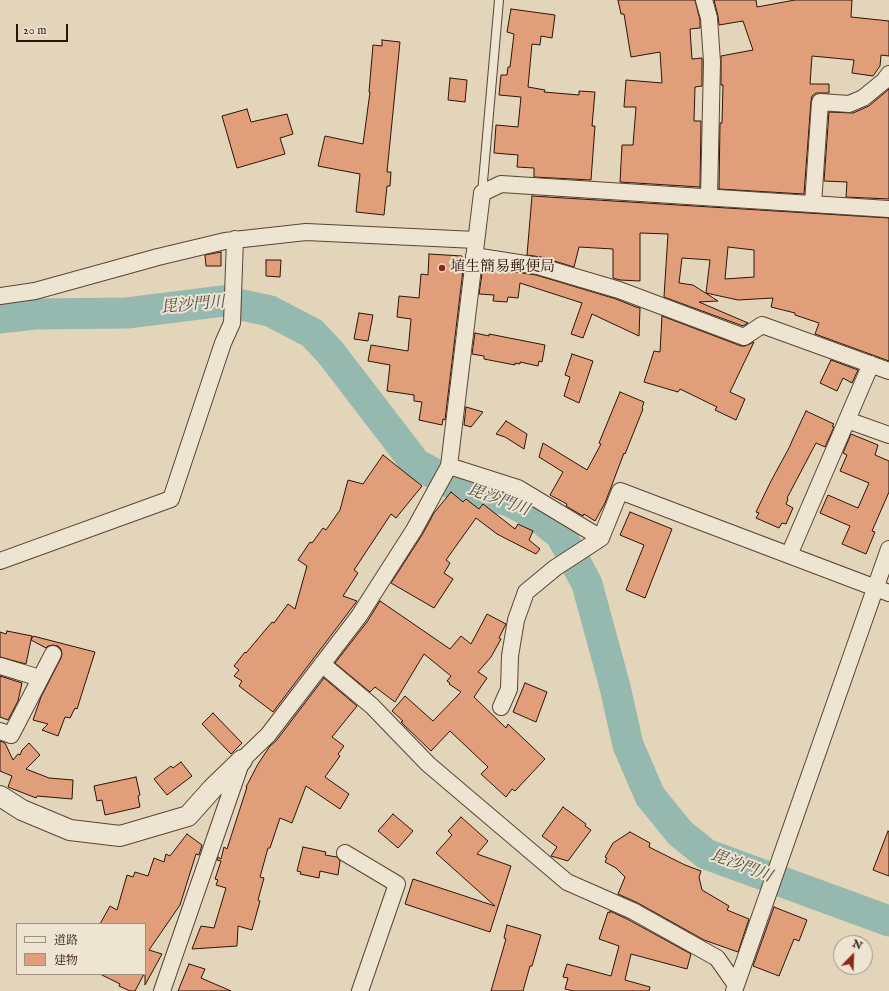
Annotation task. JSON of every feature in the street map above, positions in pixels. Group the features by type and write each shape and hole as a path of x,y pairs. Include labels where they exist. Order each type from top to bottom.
{"street":[{"path":"704,0 708,18 712,62 709,197"},
{"path":"813,204 820,102 849,104 863,98 884,81 889,74"},
{"path":"0,796 22,810 70,830 120,836 188,816 212,789 268,736 359,616 414,530 449,466 482,193 501,184 889,209"},
{"path":"0,296 35,291 225,240 306,232 476,240"},
{"path":"0,561 171,499 223,343 232,323 235,239"},
{"path":"474,256 538,266 612,288 744,337 762,325 889,371"},
{"path":"789,555 871,364"},
{"path":"847,420 889,434"},
{"path":"449,466 518,488 601,538"},
{"path":"501,707 509,689 511,649 516,620 526,592 555,568 601,538 620,491 882,590"},
{"path":"735,988 882,590 889,549"},
{"path":"0,731 11,735 53,654"},
{"path":"322,664 372,706 428,764 567,882 633,911 717,958 735,988"},
{"path":"0,666 40,678"},
{"path":"162,991 242,760"},
{"path":"345,853 397,884 360,991"}],"lane":[{"path":"482,193 499,0"}],"building":[{"path":"618,0 695,0 700,20 700,28 690,29 692,59 702,58 702,86 695,87 694,121 701,121 700,187 620,182 622,145 633,145 636,107 624,107 626,80 662,83 660,52 631,57 624,14 621,14"},
{"path":"714,0 756,0 757,7 795,0 852,0 851,17 889,21 889,56 881,55 880,66 873,76 852,73 854,60 812,56 810,84 829,84 829,93 816,93 812,96 804,194 719,189 720,123 722,123 723,85 721,85 721,56 753,50 743,21 719,25"},
{"path":"511,9 555,15 552,38 541,36 540,45 532,44 528,87 545,90 544,92 579,95 579,91 595,92 592,126 595,126 591,180 534,177 534,168 517,167 518,155 494,153 496,125 518,127 521,97 499,95 501,75 507,75 508,67 510,67 514,34 507,32"},
{"path":"382,40 400,42 387,172 391,172 390,186 387,186 384,215 356,212 360,174 318,166 325,136 363,144 370,92 373,45 382,46"},
{"path":"450,78 467,80 465,102 448,100"},
{"path":"889,89 889,199 846,197 847,182 824,181 829,112 853,113 869,106"},
{"path":"247,109 251,122 287,114 293,134 280,138 285,154 237,168 222,116"},
{"path":"532,196 889,218 889,361 815,334 819,323 795,315 795,313 771,307 773,298 738,300 706,293 710,260 682,258 679,283 693,285 718,301 699,302 748,323 743,326 664,297 668,234 640,233 640,281 620,280 613,278 613,249 579,247 574,267 541,257 527,255","holes":["728,247 754,250 754,277 725,279"]},
{"path":"221,252 221,266 206,266 205,255"},
{"path":"429,254 462,256 462,262 464,262 445,420 443,419 442,425 419,420 422,402 414,401 414,395 387,391 390,365 368,361 371,345 408,351 411,319 397,317 399,296 419,298 421,274 428,275"},
{"path":"266,260 281,260 280,277 266,276"},
{"path":"483,267 536,275 616,299 640,308 639,336 592,314 583,338 571,334 582,303 520,283 518,298 508,297 507,302 493,301 494,295 479,294"},
{"path":"359,313 373,315 368,341 354,339"},
{"path":"662,316 741,346 754,342 730,392 745,399 736,420 715,410 717,407 680,389 678,392 644,382 654,351 660,352"},
{"path":"475,333 489,336 489,334 545,345 542,362 539,361 538,366 520,362 520,364 515,363 515,365 484,359 484,356 472,354"},
{"path":"572,354 593,361 579,403 564,396 570,377 565,375"},
{"path":"831,360 858,370 852,383 843,378 837,391 820,383"},
{"path":"620,392 644,402 643,409 605,503 595,521 584,514 583,516 566,506 567,504 550,495 563,472 539,457 543,443 587,470 601,444 599,443"},
{"path":"466,407 483,412 471,427 464,425"},
{"path":"806,411 834,424 832,426 834,427 825,447 816,443 787,498 786,504 793,508 786,524 782,523 779,528 756,518 759,513 756,512"},
{"path":"506,421 527,434 524,449 505,437 496,434"},
{"path":"851,434 878,445 875,455 889,461 889,492 872,531 875,532 866,554 842,544 850,526 820,513 828,495 858,508 869,483 840,471 847,455 843,453"},
{"path":"383,455 422,486 396,518 391,514 354,570 358,573 343,596 357,601 273,712 239,686 242,681 234,676 239,670 234,666 272,622 274,623 288,604 295,609 307,566 298,560 310,542 312,543 323,528 326,530 340,510 348,480 363,484"},
{"path":"451,492 463,502 466,499 479,509 483,504 515,529 518,524 533,531 529,540 540,549 536,554 497,534 476,518 446,560 450,563 444,573 453,579 434,608 391,583 422,535 434,513"},
{"path":"630,512 672,529 645,598 626,590 644,545 620,535"},
{"path":"380,601 450,649 461,636 471,644 487,614 506,624 499,638 501,639 491,657 478,672 487,678 474,697 506,728 508,724 545,759 515,791 512,789 506,797 481,774 488,767 450,731 431,751 401,722 403,721 392,711 405,696 433,721 461,692 447,681 451,676 424,654 395,702 375,687 370,692 335,663 367,622"},
{"path":"7,631 32,636 26,664 0,657 0,632 6,634"},
{"path":"33,636 95,652 77,709 75,708 70,718 65,717 58,736 42,730 48,724 33,720 41,697 61,658 61,649 58,646 53,645 46,648 31,640"},
{"path":"0,676 22,683 18,701 8,720 0,717"},
{"path":"324,678 357,706 332,737 344,746 338,754 340,756 325,777 349,794 340,809 306,786 292,823 280,818 270,848 268,848 260,877 264,878 258,900 260,901 252,930 238,926 237,946 192,949 201,926 214,928 226,888 216,885 218,880 215,879 221,861 217,860 218,857 221,859 224,847 227,849 246,787 258,764 270,746 276,741"},
{"path":"525,683 547,692 536,722 513,712"},
{"path":"213,713 242,743 231,754 202,724"},
{"path":"0,741 5,743 13,760 18,754 20,755 22,750 29,743 40,755 26,769 49,778 73,780 72,799 37,796 36,798 8,787 12,776 0,771"},
{"path":"181,762 192,776 167,795 154,779 171,766 173,768"},
{"path":"136,777 140,795 138,796 140,807 105,815 102,800 97,801 94,786"},
{"path":"563,807 586,824 585,826 591,830 568,861 551,856 557,847 542,836"},
{"path":"393,814 413,831 398,848 378,831"},
{"path":"461,817 488,841 477,854 511,866 490,932 405,904 413,879 495,906 436,853 452,835 448,831"},
{"path":"888,831 889,832 889,876 873,870"},
{"path":"630,832 650,843 649,847 685,865 701,871 699,877 702,890 729,906 727,910 749,919 738,952 704,940 638,903 618,894 625,877 616,868 605,862 607,858 605,857 613,843"},
{"path":"187,834 202,845 199,855 196,854 180,905 149,950 162,954 145,985 146,923 101,923 110,906 117,910 127,875 133,877 135,872 148,876 154,858 164,862 166,854 170,856"},
{"path":"303,847 326,852 325,855 337,857 340,861 338,875 320,871 319,878 300,874 301,872 297,871"},
{"path":"774,907 807,920 799,941 794,939 779,976 753,966"},
{"path":"610,911 691,954 687,969 631,954 625,980 650,987 649,991 574,991 565,989 568,978 563,977 567,964 611,976 619,946 599,939 608,912 610,913"},
{"path":"507,925 541,935 523,991 491,991 506,939 504,938"},
{"path":"189,964 205,969 201,978 231,991 178,991"},
{"path":"102,975 143,975 135,991 130,991 119,986 120,984"}],"waterway":[{"name":"毘沙門川","path":"0,318 35,314 127,313 223,301 270,311 312,333 330,352 416,464 463,489 509,501 536,515 561,535 587,584 615,687 628,745 650,796 680,833 706,854 889,921"}],"place":[{"name":"埴生簡易郵便局","path":"442,268"}]}
